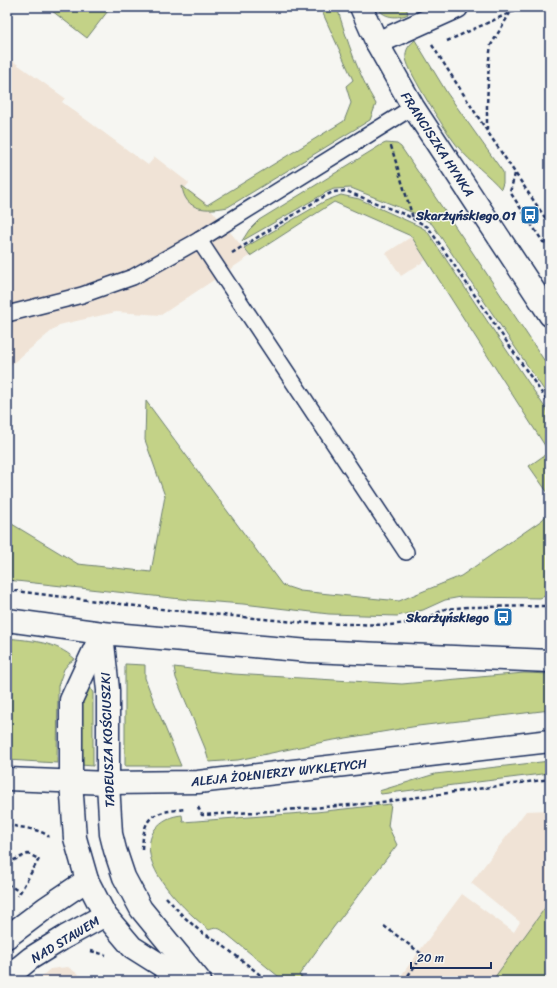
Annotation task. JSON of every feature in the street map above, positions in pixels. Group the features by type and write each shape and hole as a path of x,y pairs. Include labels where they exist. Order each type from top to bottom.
{"street":[{"name":"FRANCISZKA HYNKA","path":"361,7 378,43 413,107 550,315"},
{"path":"378,43 449,9"},
{"path":"7,620 102,633 309,651 550,661"},
{"name":"TADEUSZA KOŚCIUSZKI","path":"102,633 71,700 71,781 75,838 87,880 105,915 132,946 186,981"},
{"name":"TADEUSZA KOŚCIUSZKI","path":"102,633 108,690 108,783 111,834 115,850 124,877 141,908 200,981"},
{"name":"ALEJA ŻOŁNIERZY WYKLĘTYCH","path":"7,779 108,783 198,782 550,741"},
{"path":"7,937 47,907 87,880"},
{"name":"NAD STAWEM","path":"7,979 31,958 105,915"}],"lane":[{"path":"7,314 82,295 133,277 199,240 413,107"},
{"path":"199,240 406,552"}],"path":[{"path":"433,47 523,7"},
{"path":"487,131 489,59 491,45 510,13"},
{"path":"420,23 433,47 487,131 550,225"},
{"path":"387,123 391,152 413,218"},
{"path":"515,174 510,192 543,242 550,244"},
{"path":"244,245 332,192 346,191 413,218 428,227 550,405"},
{"path":"7,590 169,610 306,623 390,625 422,620 445,609 468,607 550,606"},
{"path":"142,852 143,833 146,824 153,816 160,812 198,807 202,815 274,812 367,804 550,779"},
{"path":"7,824 39,831 47,835 52,840"},
{"path":"7,863 28,854 39,859 17,898"},
{"path":"7,884 20,892"},
{"path":"161,892 182,915 202,933 216,940 268,981"},
{"path":"384,926 423,955 404,981"}],"shaded area":[{"path":"7,57 65,98 62,102 148,165 155,157 189,183 185,188 205,202 250,256 161,315 116,312 59,325 7,368"},
{"path":"411,237 426,260 401,276 386,253"},
{"path":"550,810 550,981 397,981 462,894 514,932 520,922 471,883 526,811"},
{"path":"68,967 88,981 36,981 50,969"}],"green space":[{"path":"47,7 111,7 87,38"},
{"path":"320,7 337,7 354,57 376,104 370,120 228,207 205,209 192,205 184,195 182,186 207,205 344,121 351,103 346,86 353,80"},
{"path":"378,7 406,7 408,14 395,17 383,13"},
{"path":"415,40 447,93 503,172 503,183 501,189 469,159 454,142 413,76 408,65 406,53 408,48"},
{"path":"386,143 397,144 401,147 550,369 550,399 432,224 416,214 351,188 334,189 242,241 249,230 259,220"},
{"path":"341,195 359,199 427,231 550,415 550,496 529,466 549,452 411,236 334,202 250,256 244,248 325,201"},
{"path":"146,401 282,585 300,591 399,601 461,576 542,520 550,511 550,594 540,598 461,597 445,600 423,610 397,616 329,614 7,580 7,521 78,564 151,572 165,496 145,440"},
{"path":"7,638 34,641 51,645 75,659 64,669 58,686 57,763 7,760"},
{"path":"125,664 145,665 145,678 181,766 125,766"},
{"path":"174,667 233,674 402,684 524,673 550,674 550,710 418,726 328,741 238,760 209,762 205,748 176,678"},
{"path":"89,685 93,693 93,766 81,765 80,706"},
{"path":"550,761 550,773 381,794 379,791 435,774"},
{"path":"391,804 388,826 397,845 299,975 307,981 284,981 221,930 216,928 209,930 187,911 164,885 150,856 150,842 155,829 164,821 174,816 182,815 183,822 316,812"},
{"path":"550,901 550,981 492,981"}],"place":[{"name":"Skarżyńskiego 01","path":"530,215"},
{"name":"Skarżyńskiego","path":"503,617"}]}
